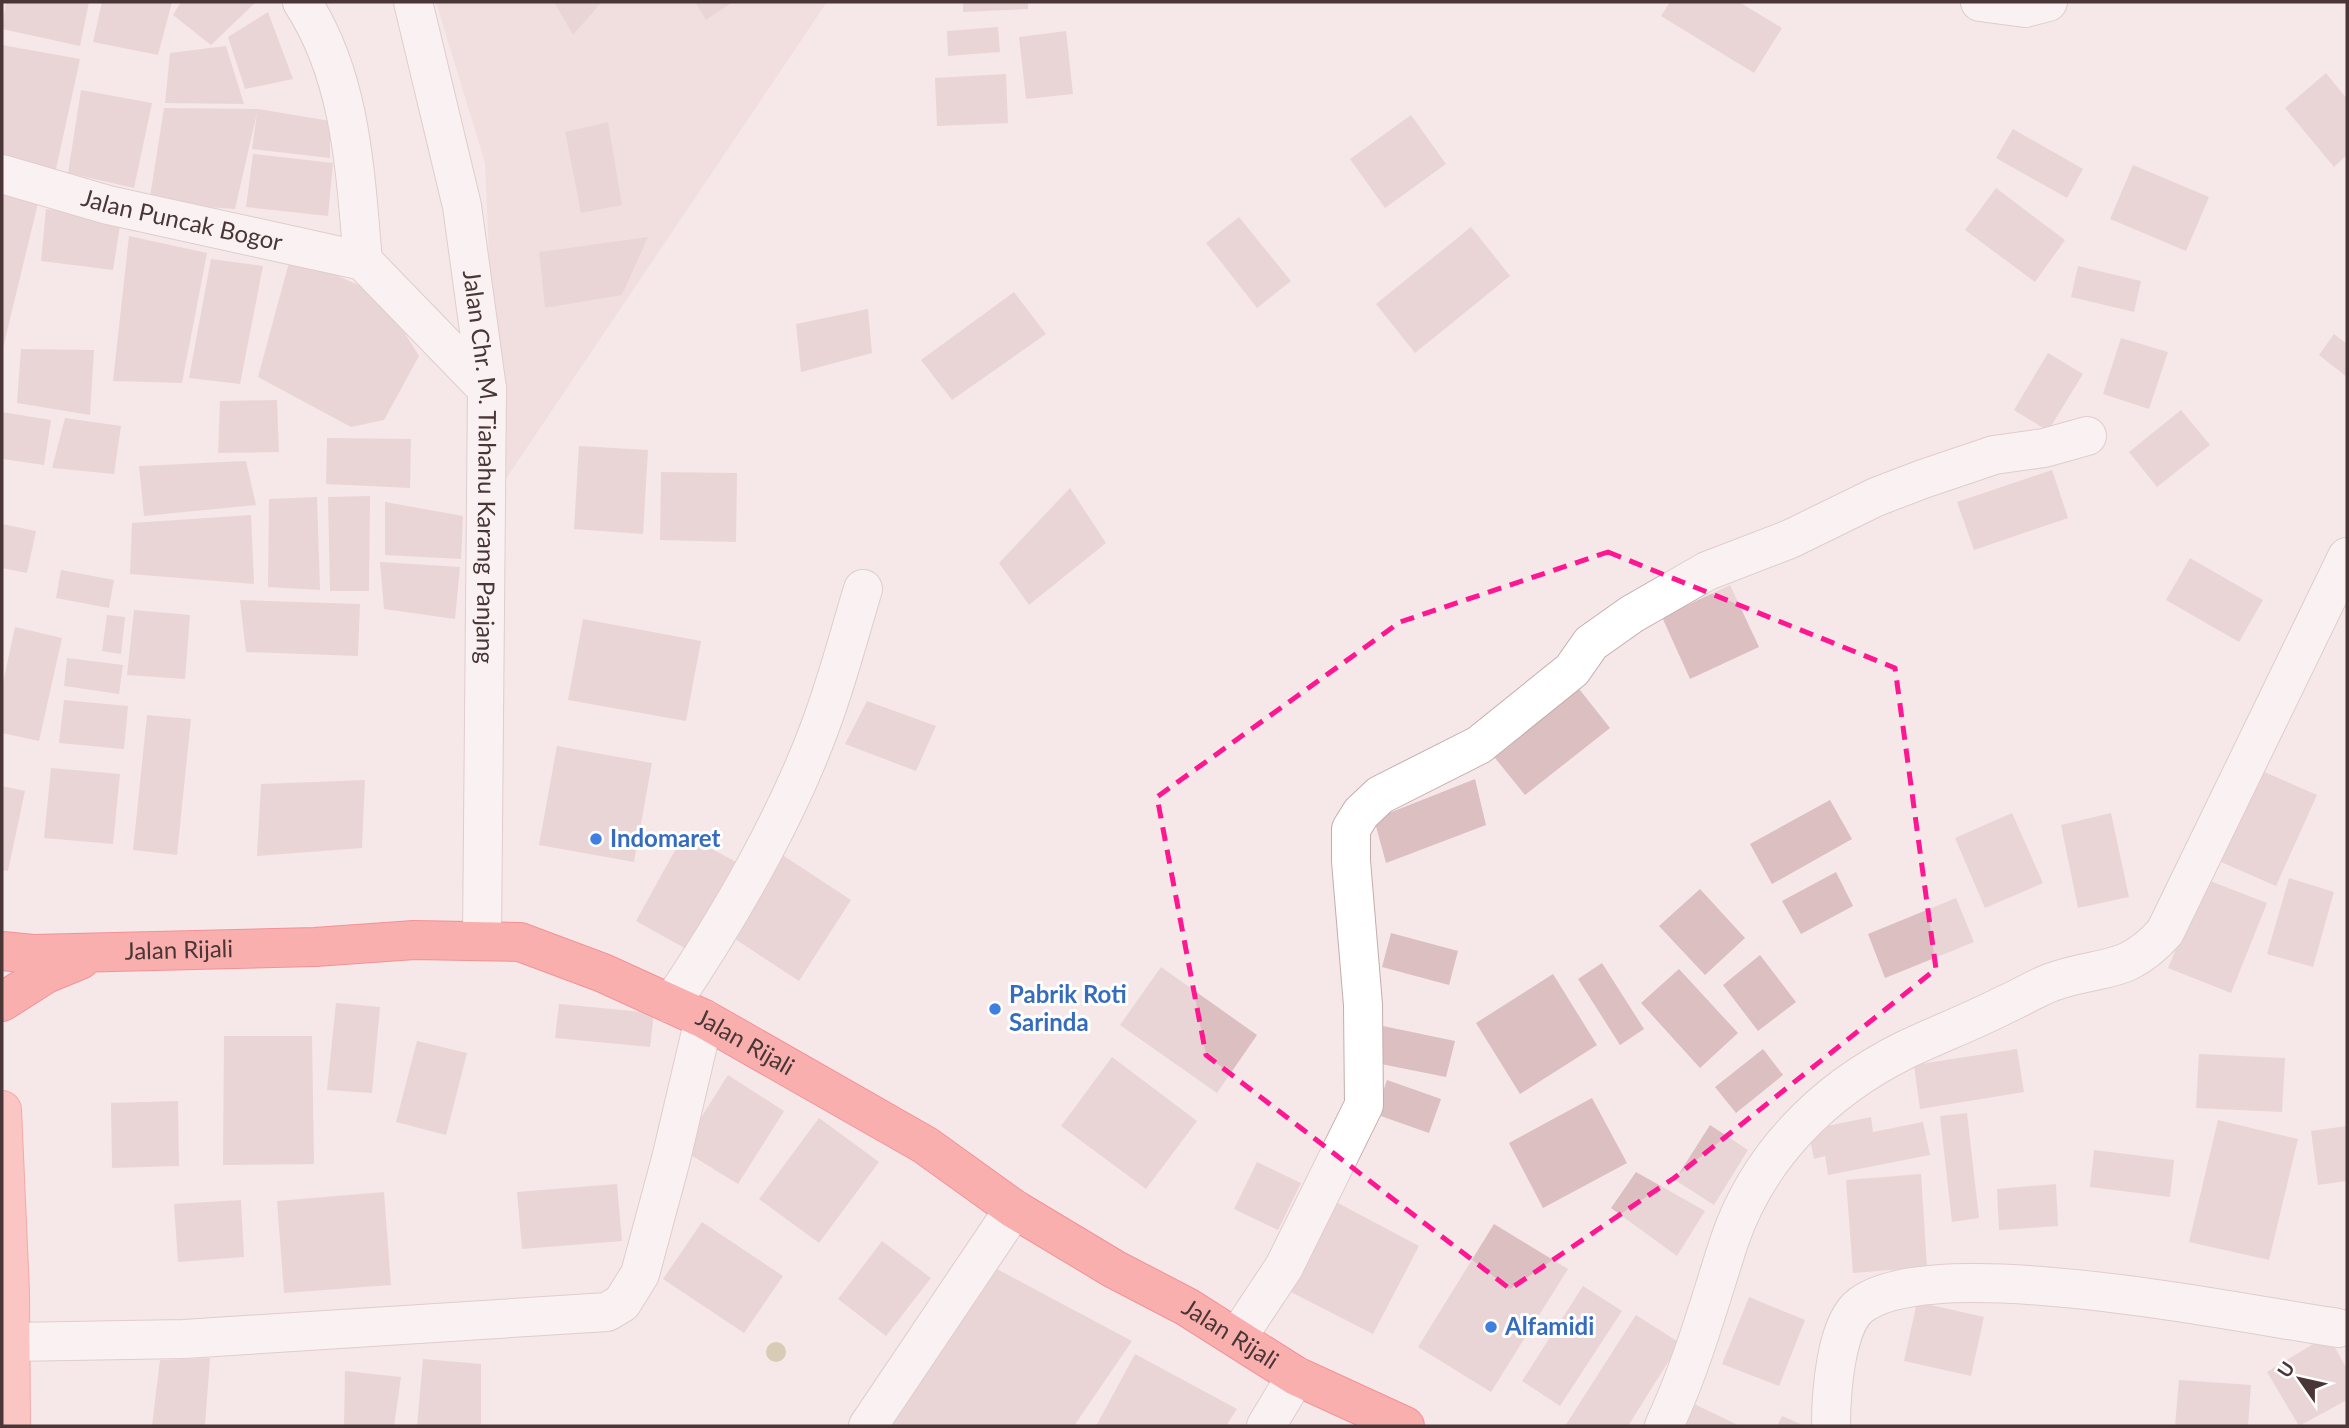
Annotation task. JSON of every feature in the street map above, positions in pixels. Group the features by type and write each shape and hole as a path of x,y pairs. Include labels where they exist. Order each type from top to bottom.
{"highway":[{"name":"Jalan Rijali","path":"2,951 33,954 97,953 482,939 520,942 603,973 687,1011 925,1145 1014,1209 1237,1338 1296,1376 1405,1426"},
{"path":"2,1002 46,974 97,953"}],"main road":[{"path":"2,1110 6,1292 11,1342 11,1426"}],"street":[{"path":"302,2 319,28 350,121 363,261 487,388"},
{"name":"Jalan Chr. M. Tiahahu Karang Panjang","path":"413,2 462,206 487,388 482,939"},
{"path":"1980,2 2025,8 2048,2"},
{"name":"Jalan Puncak Bogor","path":"2,174 108,205 363,261"},
{"path":"1237,1338 1284,1267 1364,1105 1363,1006 1351,862 1351,829 1361,813 1380,795 1479,745 1572,670 1591,643 1632,614 1707,571 1790,539 1875,497 1923,479 1994,456 2044,448 2087,436"},
{"path":"1664,1426 1684,1384 1710,1310 1730,1240 1776,1151 1793,1131 1844,1087 1901,1052 2053,982 2118,968 2146,953 2165,932 2347,556"},
{"path":"11,1342 184,1339 607,1312 622,1303 640,1275 687,1011 724,920 787,803 820,727 863,589"},
{"path":"868,1426 1014,1209"},
{"path":"1831,1426 1840,1342 1848,1322 1859,1306 1877,1297 1902,1290 1994,1281 2082,1290 2338,1328"},
{"path":"1266,1426 1296,1376"}],"highlighted area":[{"path":"1608,552 1895,668 1936,969 1674,1178 1510,1289 1206,1055 1157,797 1400,622"}],"shaded area":[{"path":"436,2 827,2 499,489 485,163"}],"building":[{"path":"6,2 89,2 80,46 2,29"},
{"path":"102,2 172,2 158,55 93,42"},
{"path":"181,2 256,2 211,45 173,15"},
{"path":"554,2 602,2 573,35"},
{"path":"695,2 733,2 706,20"},
{"path":"963,2 1028,2 1028,9 963,12"},
{"path":"1670,2 1739,2 1782,28 1754,73 1661,16"},
{"path":"268,12 293,79 245,89 228,37"},
{"path":"998,27 1000,52 948,56 947,31"},
{"path":"1066,31 1073,94 1026,99 1019,37"},
{"path":"2,45 80,59 56,169 2,158"},
{"path":"226,46 244,104 165,103 170,53"},
{"path":"2326,73 2347,99 2347,155 2334,167 2285,108"},
{"path":"1006,74 1008,123 937,126 935,78"},
{"path":"81,90 152,103 134,188 68,173"},
{"path":"164,108 258,109 330,121 330,158 252,149 257,113 235,209 149,203"},
{"path":"1411,115 1446,164 1385,208 1350,159"},
{"path":"608,122 622,205 581,213 565,132"},
{"path":"2013,129 2083,169 2067,198 1996,158"},
{"path":"253,154 333,163 328,216 246,207"},
{"path":"2133,165 2209,197 2186,251 2110,219"},
{"path":"1996,188 2065,240 2035,282 1965,230"},
{"path":"2,190 39,199 3,348 2,348"},
{"path":"46,209 121,219 113,270 41,261"},
{"path":"1239,217 1291,281 1257,308 1206,243"},
{"path":"1471,227 1510,276 1415,353 1376,304"},
{"path":"129,236 207,253 182,383 113,381"},
{"path":"648,237 622,295 545,308 539,252"},
{"path":"291,255 381,295 419,356 384,420 351,427 258,377"},
{"path":"211,259 263,266 240,384 189,378"},
{"path":"2078,266 2141,281 2134,312 2071,297"},
{"path":"1014,292 1046,334 952,400 921,360"},
{"path":"868,309 872,353 801,372 796,324"},
{"path":"2334,334 2347,344 2347,377 2319,355"},
{"path":"2121,338 2168,352 2149,409 2103,394"},
{"path":"21,349 94,350 90,415 17,403"},
{"path":"2048,353 2083,374 2048,431 2014,410"},
{"path":"277,400 279,452 218,453 220,401"},
{"path":"2181,410 2210,445 2157,487 2129,452"},
{"path":"2,412 51,420 44,465 2,459"},
{"path":"65,418 121,426 114,474 52,468"},
{"path":"327,438 411,439 410,488 326,484"},
{"path":"579,446 648,450 643,534 574,529"},
{"path":"246,461 256,505 144,516 139,466"},
{"path":"2052,470 2068,518 1974,550 1957,502"},
{"path":"661,472 737,473 736,542 660,540"},
{"path":"1070,488 1106,543 1029,605 999,563"},
{"path":"370,496 369,591 330,591 328,497"},
{"path":"317,497 320,590 268,587 269,499"},
{"path":"385,502 463,516 461,559 385,555"},
{"path":"251,515 254,584 130,574 132,523"},
{"path":"2,524 36,531 27,573 2,568"},
{"path":"2190,558 2263,600 2239,642 2166,600"},
{"path":"380,562 460,567 455,619 384,609"},
{"path":"61,570 114,580 109,608 56,598"},
{"path":"1730,585 1759,647 1690,679 1662,617"},
{"path":"240,600 360,604 358,656 246,652"},
{"path":"134,610 190,615 185,679 127,675"},
{"path":"107,615 125,617 121,654 102,651"},
{"path":"583,619 701,641 686,721 568,700"},
{"path":"15,627 62,638 39,741 2,733 2,688"},
{"path":"67,658 123,665 119,694 64,686"},
{"path":"1576,685 1610,728 1525,795 1491,753"},
{"path":"64,700 128,706 124,749 59,743"},
{"path":"867,701 936,726 916,771 845,744"},
{"path":"147,715 191,719 177,855 133,850"},
{"path":"557,746 652,763 634,862 539,845"},
{"path":"2253,767 2317,795 2276,886 2212,858"},
{"path":"51,768 120,774 113,844 44,838"},
{"path":"1475,779 1486,825 1386,863 1374,819"},
{"path":"365,780 362,848 257,856 261,784"},
{"path":"2,786 25,791 8,871 2,870"},
{"path":"1830,800 1852,839 1772,884 1750,844"},
{"path":"2012,813 2043,883 1985,908 1955,838"},
{"path":"2111,813 2129,897 2078,908 2061,825"},
{"path":"684,834 738,863 690,951 636,921"},
{"path":"781,854 851,900 799,981 729,935"},
{"path":"1836,872 1853,906 1801,934 1782,901"},
{"path":"2289,878 2334,892 2313,967 2267,954"},
{"path":"2205,879 2267,903 2231,993 2168,968"},
{"path":"1700,889 1745,938 1705,975 1659,926"},
{"path":"1956,898 1974,942 1885,978 1868,934"},
{"path":"1391,933 1458,951 1449,985 1382,967"},
{"path":"1760,955 1796,1002 1758,1031 1723,985"},
{"path":"1602,963 1644,1029 1620,1045 1578,979"},
{"path":"1161,967 1257,1035 1217,1093 1120,1025"},
{"path":"1679,969 1738,1033 1700,1068 1641,1003"},
{"path":"1553,974 1597,1045 1520,1094 1476,1023"},
{"path":"336,1003 380,1007 372,1093 327,1090"},
{"path":"559,1004 654,1013 650,1047 555,1038"},
{"path":"1378,1025 1455,1041 1446,1077 1371,1062"},
{"path":"224,1036 312,1036 314,1164 223,1165"},
{"path":"417,1041 467,1053 446,1135 396,1122"},
{"path":"1763,1049 1783,1075 1736,1113 1715,1087"},
{"path":"2017,1049 2024,1092 1920,1109 1914,1065"},
{"path":"2199,1054 2285,1058 2282,1112 2196,1108"},
{"path":"1112,1057 1197,1121 1146,1189 1061,1126"},
{"path":"728,1075 784,1111 738,1184 681,1149"},
{"path":"1387,1080 1441,1099 1429,1133 1375,1114"},
{"path":"1592,1098 1627,1163 1543,1208 1509,1143"},
{"path":"178,1101 179,1166 112,1168 111,1103"},
{"path":"1967,1113 1979,1218 1952,1222 1940,1116"},
{"path":"1871,1117 1873,1132 1923,1122 1930,1155 1828,1175 1825,1156 1814,1159 1808,1130"},
{"path":"819,1118 879,1162 819,1243 759,1199"},
{"path":"2218,1120 2298,1139 2269,1260 2189,1242"},
{"path":"1710,1125 1748,1150 1714,1205 1675,1180"},
{"path":"2347,1126 2347,1181 2318,1185 2311,1131"},
{"path":"2094,1150 2174,1160 2170,1197 2090,1187"},
{"path":"1257,1162 1301,1183 1278,1230 1234,1209"},
{"path":"1636,1172 1705,1211 1677,1256 1611,1208"},
{"path":"1921,1174 1927,1267 1853,1273 1846,1180"},
{"path":"617,1184 622,1241 522,1249 517,1192"},
{"path":"2056,1184 2058,1226 1999,1230 1997,1189"},
{"path":"384,1192 391,1285 284,1293 277,1201"},
{"path":"241,1200 244,1257 178,1262 174,1204"},
{"path":"1336,1202 1419,1246 1373,1334 1289,1291"},
{"path":"702,1222 783,1276 744,1333 663,1279"},
{"path":"1494,1224 1568,1269 1491,1392 1418,1347"},
{"path":"882,1241 931,1278 886,1336 838,1299"},
{"path":"993,1267 1132,1341 1074,1426 891,1426"},
{"path":"1583,1286 1622,1311 1560,1406 1522,1381"},
{"path":"1749,1297 1805,1320 1779,1386 1722,1364"},
{"path":"1917,1302 1984,1317 1971,1376 1904,1361"},
{"path":"1636,1315 1680,1343 1628,1426 1565,1426"},
{"path":"2328,1335 2347,1369 2347,1400 2299,1426 2267,1372"},
{"path":"1135,1354 1237,1409 1226,1426 1096,1426"},
{"path":"210,1358 205,1426 152,1426 160,1360"},
{"path":"423,1359 481,1364 481,1426 417,1426"},
{"path":"345,1371 401,1377 394,1426 344,1426"},
{"path":"2179,1380 2251,1385 2248,1426 2175,1426"},
{"path":"1690,1402 1740,1426 1678,1426"},
{"path":"1782,1416 1805,1426 1777,1426"}],"place":[{"name":"Indomaret","path":"596,839"},
{"name":"Pabrik Roti Sarinda","path":"995,1009"},
{"name":"Alfamidi","path":"1491,1327"}]}
